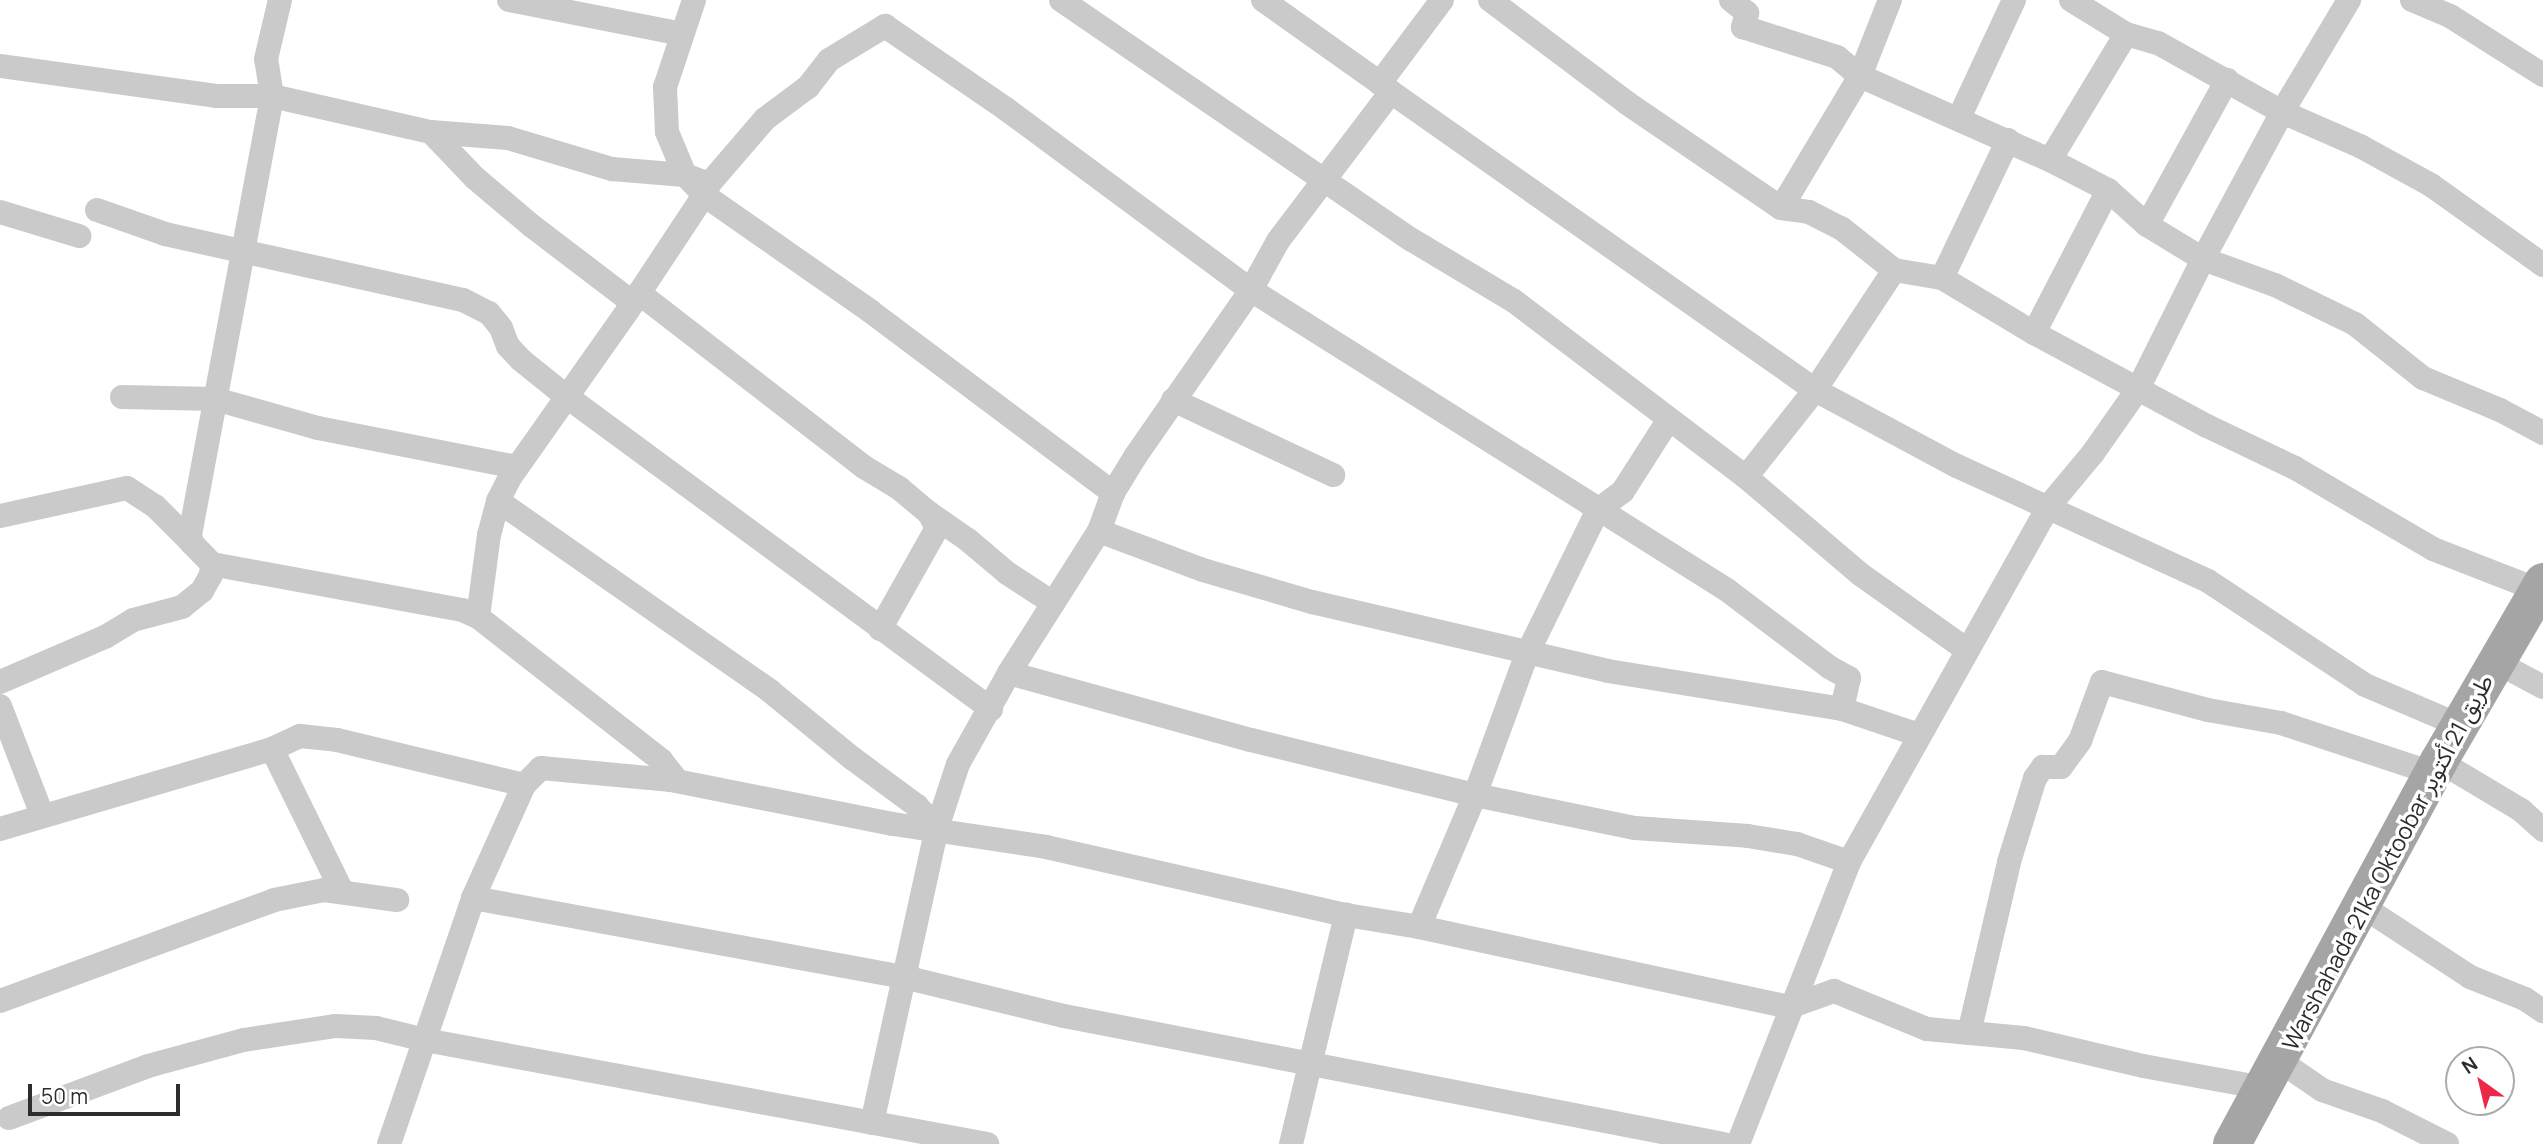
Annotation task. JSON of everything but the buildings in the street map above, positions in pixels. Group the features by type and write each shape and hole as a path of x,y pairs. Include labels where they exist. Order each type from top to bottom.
{"main road":[{"name":"Warshahada 21ka Oktoobar طريق 21 أكتوبر","path":"2232,1144 2435,767 2541,586"}],"street":[{"path":"192,543 190,535 241,250 272,96 266,58 280,0"},
{"path":"509,0 682,34"},
{"path":"694,0 665,87 667,132 685,175 704,195 870,311 1113,493"},
{"path":"1061,0 1412,240 1514,301 1746,477 1860,574 1967,650"},
{"path":"1263,0 1815,390 1957,466 2049,506 2208,582 2365,685 2459,726"},
{"path":"864,1129 904,977 937,828 958,764 1009,673 1099,531 1113,493 1173,400 1251,290 1278,241 1325,181 1442,0"},
{"path":"1490,0 1627,103 1782,208 1808,212 1841,228 1894,270 1942,278 2034,333 2138,389 2295,468 2433,549 2541,586"},
{"path":"1782,208 1860,76 1890,0"},
{"path":"1959,118 2014,0"},
{"path":"2071,0 2126,34 2158,43 2282,112 2360,146 2431,185 2543,265"},
{"path":"1738,1144 1849,862 2049,506 2094,453 2138,389 2203,259 2282,112 2350,0"},
{"path":"2412,0 2450,16 2543,75"},
{"path":"1744,4 1743,27 1837,57 1860,76 2050,160 2108,190 2147,225 2203,259 2275,285 2356,324 2423,378 2500,410 2543,432"},
{"path":"0,66 197,93 272,96 431,132 508,138 612,169 685,175 709,184 765,119 808,87 829,60 885,26 1006,109 1251,290 1727,590 1849,678 1842,709"},
{"path":"2050,160 2126,34"},
{"path":"2147,225 2227,80"},
{"path":"431,132 475,178 531,226 636,298 864,467 899,488 1007,573 1054,603"},
{"path":"1942,278 2008,140"},
{"path":"2034,333 2108,190"},
{"path":"478,617 489,535 498,501 517,467 636,298 704,195"},
{"path":"97,210 165,234 463,300 489,313 501,328 508,346 521,360 566,396 991,709"},
{"path":"0,212 79,236"},
{"path":"1746,477 1815,390 1894,270"},
{"path":"122,397 215,399 318,428 517,467"},
{"path":"1173,400 1333,475"},
{"path":"1419,927 1475,794 1527,654 1598,510 1623,491 1669,419"},
{"path":"0,516 127,488 155,506 212,564 461,610 478,617 662,760 674,778 671,780"},
{"path":"498,501 769,691 917,806 937,828"},
{"path":"880,629 937,528 929,513"},
{"path":"1099,531 1203,569 1312,603 1527,654 1660,680 1842,709 1919,735"},
{"path":"0,682 104,636 133,620 182,607 202,591 211,575 212,564"},
{"path":"2496,662 2543,687"},
{"path":"1009,673 1251,740 1475,794 1634,828 1748,836 1797,844 1849,862"},
{"path":"1969,1032 2009,862 2035,778 2043,767 2062,767 2080,741 2102,682 2208,710 2281,723 2435,767 2521,810 2543,830"},
{"path":"0,706 42,815"},
{"path":"0,829 272,749 300,736 315,736 524,785"},
{"path":"272,749 342,891"},
{"path":"389,1144 472,898 524,785 541,768 671,780 893,824 937,828 1046,847 1346,915 1419,927 1790,1007 1834,991 1927,1029 2024,1038 2143,1066 2272,1074 2382,1111 2447,1144"},
{"path":"0,1001 274,900 324,890 397,900"},
{"path":"472,898 904,977 1064,1017 1724,1144"},
{"path":"2362,906 2470,977 2525,999 2543,1011"},
{"path":"1290,1144 1346,915"},
{"path":"9,1118 148,1066 244,1040 336,1026 376,1028 864,1129 987,1144"}]}
